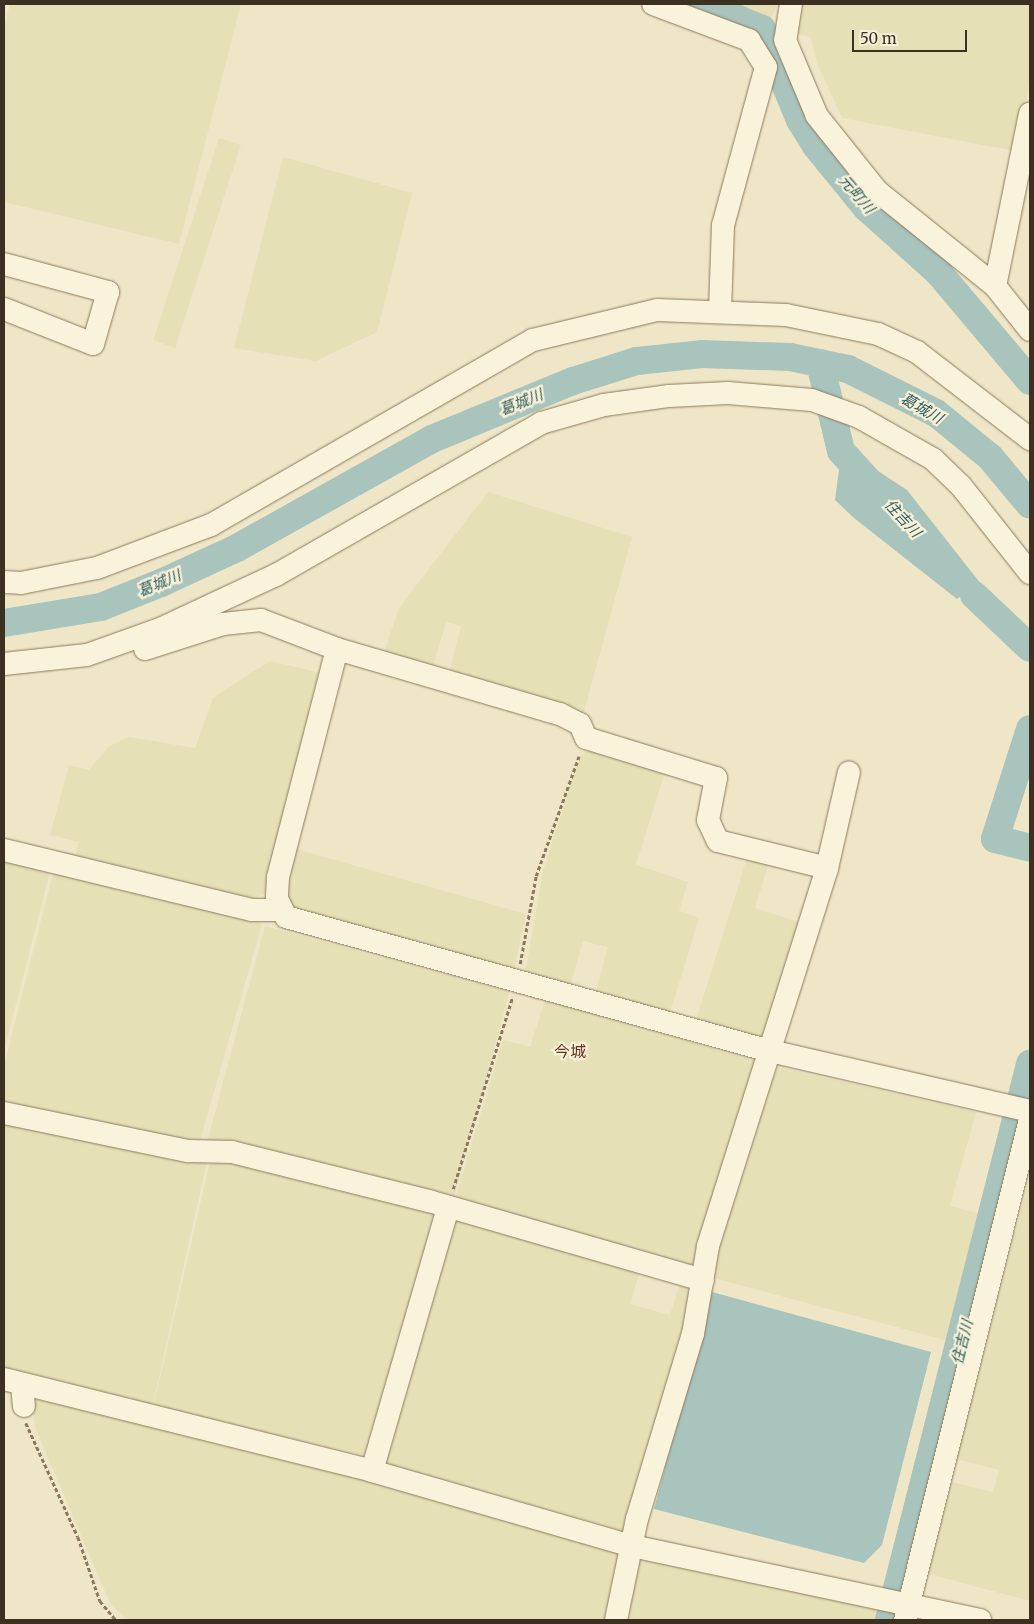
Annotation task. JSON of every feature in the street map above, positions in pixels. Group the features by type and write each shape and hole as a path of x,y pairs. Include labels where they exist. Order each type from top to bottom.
{"street":[{"path":"653,4 749,40 766,67 779,72 877,191 995,286 1030,330"},
{"path":"720,310 723,225 730,189 779,72 791,4"},
{"path":"995,286 1030,114"},
{"path":"4,264 108,292 93,344 4,310"},
{"path":"4,582 21,583 97,568 211,525 533,340 657,310 720,310 786,315 878,334 917,352 1030,439"},
{"path":"87,655 190,616 276,575 541,423 604,405 669,396 728,393 812,400 858,417 933,459 961,486 1030,573"},
{"path":"4,664 87,655 118,658 223,624 261,620 337,649 560,714 580,724 586,738 716,778 708,820 718,841 827,868"},
{"path":"281,910 278,877 337,649"},
{"path":"616,1620 632,1546 693,1334 703,1280 731,1163 770,1051 827,868 848,772"},
{"path":"4,850 252,910 281,910 296,923 517,984 770,1051 1025,1112 901,1605"},
{"path":"4,1113 188,1151 232,1152 448,1207 703,1280"},
{"path":"372,1471 448,1207"},
{"path":"13,1381 372,1471 632,1546 901,1605 980,1620"},
{"path":"13,1381 24,1406"}],"path":[{"path":"448,1207 517,984 536,876 586,738"},
{"path":"24,1406 26,1423 78,1537 100,1601 116,1620"}],"shaded area":[{"path":"10,4 241,4 179,244 4,202 4,27"},
{"path":"738,4 778,4 770,20"},
{"path":"802,4 1030,4 1030,76 1019,152 842,118 817,63 811,37 796,34"},
{"path":"219,138 241,145 175,348 153,341"},
{"path":"283,157 412,193 377,332 316,361 234,348"},
{"path":"488,492 632,537 583,715 449,673 461,626 446,622 432,671 383,655 399,608"},
{"path":"270,661 321,673 264,894 252,900 75,858 79,842 50,835 69,765 89,770 109,746 129,737 195,748 213,698"},
{"path":"593,748 666,769 636,865 688,882 679,911 699,918 669,1016 595,994 608,947 583,941 570,987 525,974 543,871 580,756"},
{"path":"296,849 526,914 514,971 289,907 286,888"},
{"path":"749,852 770,859 755,908 805,924 767,1044 695,1023"},
{"path":"4,857 51,868 4,1051"},
{"path":"54,869 245,916 262,924 199,1144 4,1103 4,1066"},
{"path":"265,926 509,991 451,1211 206,1145"},
{"path":"545,1000 759,1062 698,1270 454,1202 503,1040 530,1047"},
{"path":"777,1067 976,1112 950,1206 989,1216 956,1343 710,1277"},
{"path":"4,1119 208,1157 152,1409 4,1368"},
{"path":"211,1157 444,1211 386,1460 153,1406"},
{"path":"1030,1175 1030,1601 928,1574 952,1482 993,1492 999,1470 957,1459"},
{"path":"453,1215 641,1268 630,1304 670,1315 681,1279 696,1283 627,1532 381,1462"},
{"path":"30,1394 303,1459 621,1549 606,1620 126,1620 109,1601 36,1430"},
{"path":"640,1556 889,1607 885,1620 621,1620"}],"water":[{"path":"841,455 875,469 907,490 1007,617 999,623 962,595 957,599 854,518 835,500"},
{"path":"712,1292 931,1352 882,1545 864,1563 654,1509"}],"waterway":[{"name":"元町川","path":"703,4 762,29 800,120 816,146 866,207 939,273 1030,381"},
{"name":"葛城川","path":"4,623 101,607 161,583 237,548 432,439 573,381 637,361 702,354 790,357 848,369 936,413 990,457 1030,505"},
{"name":"住吉川","path":"820,363 841,451 872,485"},
{"name":"住吉川","path":"974,595 1030,648"},
{"name":"住吉川","path":"1030,729 995,839 1030,848"},
{"name":"住吉川","path":"889,1620 1030,1064"}],"district":[{"name":"今城","path":"570,1051"}]}
